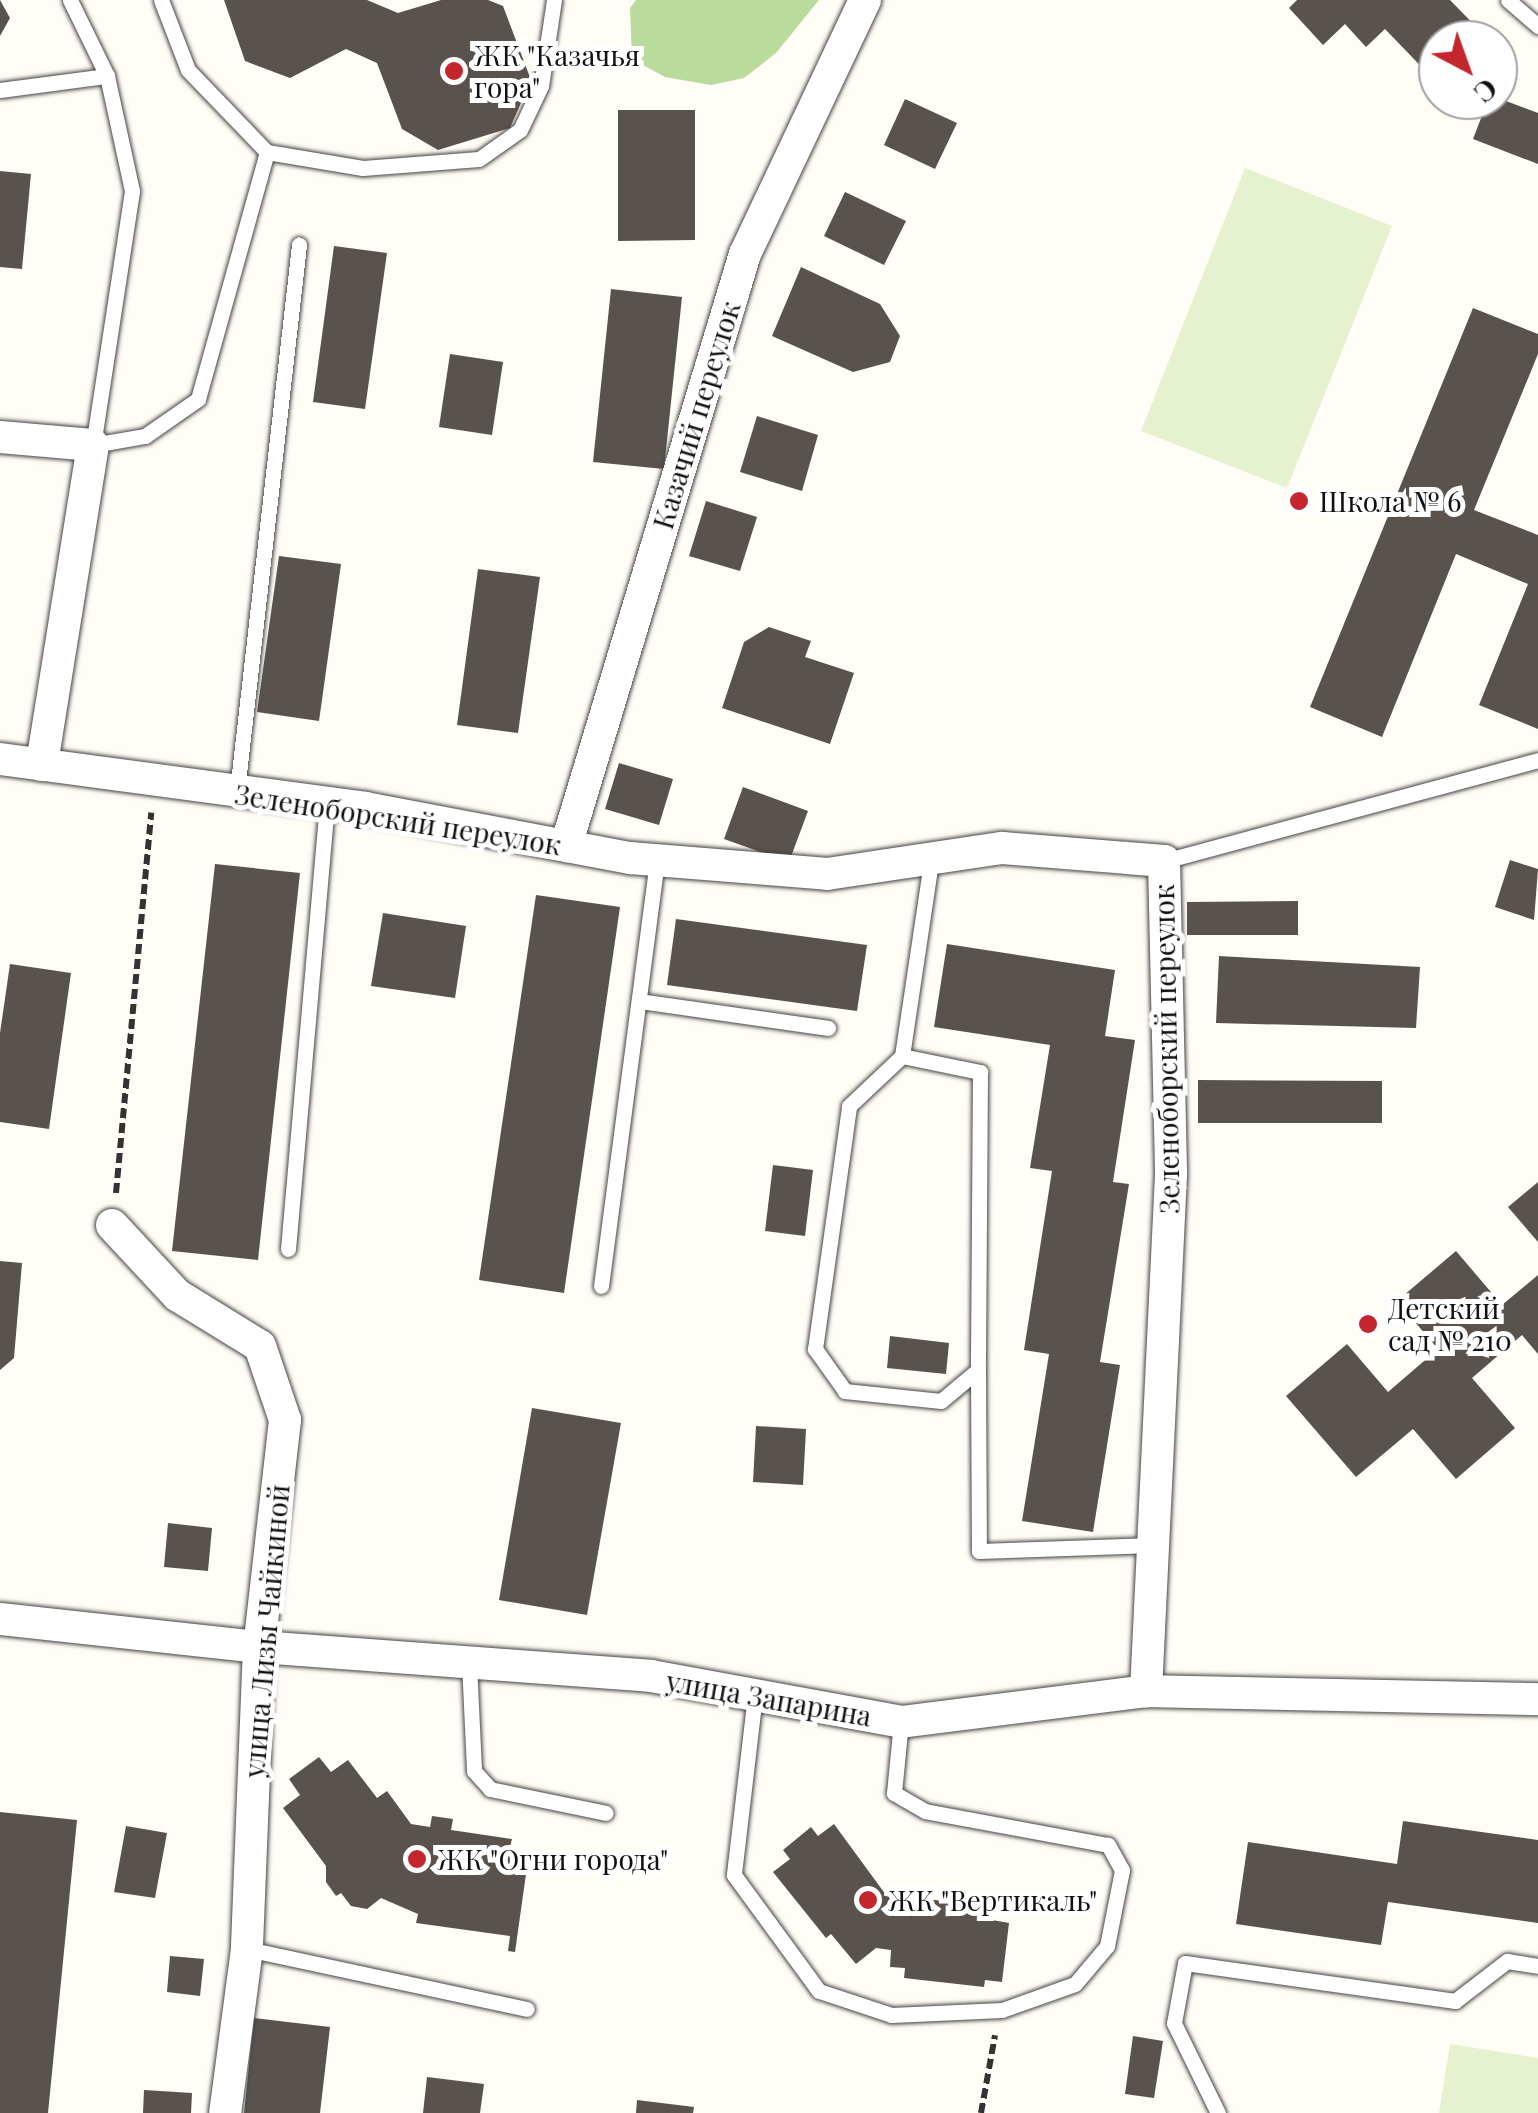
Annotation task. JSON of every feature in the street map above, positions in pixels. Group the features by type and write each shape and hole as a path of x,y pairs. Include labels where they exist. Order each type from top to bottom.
{"street":[{"name":"Казачий переулок","path":"566,846 745,254 866,0"},
{"path":"0,436 93,445 42,764"},
{"name":"Зеленоборский переулок","path":"0,758 327,803 657,860 827,874 1002,848 1164,861 1171,1174 1146,1691"},
{"name":"улица Лизы Чайкиной","path":"112,1224 177,1295 260,1346 285,1420 259,1647 247,1950 225,2113"},
{"name":"улица Запарина","path":"0,1619 259,1647 651,1676 901,1722 1146,1691 1538,1700"}],"lane":[{"path":"70,0 106,76 132,191 93,445 145,436 198,399 268,152"},
{"path":"161,0 188,70 268,152 363,168 479,159 520,130 541,86 554,0"},
{"path":"1508,0 1538,26"},
{"path":"0,90 106,76"},
{"path":"237,792 299,245"},
{"path":"1164,861 1538,760"},
{"path":"288,1250 327,803"},
{"path":"601,1286 657,860"},
{"path":"931,861 902,1056 848,1106 814,1349 845,1391 941,1401 978,1370"},
{"path":"638,1000 828,1028"},
{"path":"902,1056 980,1072 979,1551 1153,1545"},
{"path":"469,1662 474,1771 490,1789 606,1813"},
{"path":"755,1694 734,1875 819,1991 891,2015 1002,2010 1075,1984 1107,1946 1122,1870 1108,1845 925,1810 894,1793 901,1722"},
{"path":"247,1950 527,2009"},
{"path":"1218,2113 1174,2023 1186,1962 1455,2001 1507,1962 1538,1966"}],"path":[{"path":"112,1224 154,780"},
{"path":"981,2113 980,2094 1002,2010"}],"green space":[{"path":"636,0 819,0 776,53 744,78 711,85 665,77 632,59 630,8"},
{"path":"1245,168 1392,226 1287,488 1141,431"},
{"path":"1450,2044 1538,2058 1538,2113 1439,2113"}],"building":[{"path":"0,0 10,18 0,36"},
{"name":"ЖК \"Казачья гора\"","path":"224,0 367,0 398,13 441,0 488,0 503,6 531,80 510,128 438,150 402,129 377,63 346,49 290,78 245,61"},
{"path":"1297,0 1450,0 1470,20 1418,20 1418,63 1385,29 1366,47 1345,24 1323,45 1289,8"},
{"path":"905,99 957,123 935,169 884,145"},
{"path":"1518,106 1538,113 1538,164 1473,139 1480,120 1518,120"},
{"path":"618,110 695,110 695,240 618,241"},
{"path":"0,171 31,174 22,269 0,267"},
{"path":"845,192 906,221 884,265 824,236"},
{"path":"334,246 387,253 365,409 313,402"},
{"path":"801,267 880,304 900,336 890,362 853,372 772,336"},
{"path":"611,289 682,297 664,469 593,462"},
{"path":"1473,308 1538,334 1538,354 1474,510 1538,535 1538,729 1479,705 1528,584 1456,554 1382,737 1310,707"},
{"path":"450,354 503,362 492,435 439,427"},
{"path":"757,416 818,435 802,491 740,472"},
{"path":"706,501 757,517 740,571 689,556"},
{"path":"279,556 341,564 319,721 257,712"},
{"path":"478,569 540,577 518,733 457,725"},
{"path":"769,627 811,641 805,657 854,673 830,744 722,708 744,642"},
{"path":"619,763 673,779 659,825 605,809"},
{"path":"743,787 808,811 789,862 724,839"},
{"path":"1510,860 1538,869 1534,920 1495,907"},
{"path":"215,864 300,873 258,1260 172,1251"},
{"path":"536,895 620,907 564,1293 479,1280"},
{"path":"1298,901 1298,935 1187,935 1187,902"},
{"path":"383,913 466,926 455,998 371,986"},
{"path":"676,919 867,945 857,1011 667,985"},
{"path":"947,944 1115,970 1105,1036 1135,1040 1113,1182 1129,1184 1100,1362 1120,1365 1093,1532 1022,1521 1049,1354 1024,1350 1052,1171 1030,1168 1050,1045 934,1027"},
{"path":"1219,956 1420,967 1416,1028 1216,1023"},
{"path":"10,964 71,973 49,1129 0,1122 0,1033"},
{"path":"1198,1080 1382,1081 1382,1123 1198,1123"},
{"path":"773,1165 813,1170 805,1236 765,1231"},
{"path":"1538,1182 1538,1242 1508,1207"},
{"path":"1456,1251 1502,1305 1538,1275 1538,1354 1522,1335 1472,1378 1515,1428 1456,1479 1413,1429 1356,1477 1286,1396 1347,1344 1388,1392 1438,1349 1397,1301"},
{"path":"0,1261 22,1263 14,1358 0,1370"},
{"path":"890,1336 949,1343 946,1374 887,1368"},
{"path":"532,1408 621,1423 587,1615 499,1600"},
{"path":"756,1426 806,1429 803,1485 753,1482"},
{"path":"168,1523 212,1528 208,1571 164,1567"},
{"name":"ЖК \"Огни города\"","path":"319,1757 331,1772 348,1760 377,1798 387,1791 411,1824 430,1827 432,1816 453,1819 451,1830 512,1839 510,1847 493,1849 514,1852 513,1865 527,1867 515,1952 508,1951 510,1936 416,1923 418,1914 381,1898 367,1909 351,1906 341,1893 336,1896 326,1882 326,1866 283,1808 300,1795 289,1779"},
{"path":"0,1812 77,1820 48,2113 0,2113"},
{"path":"1403,1821 1538,1840 1538,1923 1388,1902 1381,1945 1236,1924 1248,1842 1397,1864"},
{"name":"ЖК \"Вертикаль\"","path":"834,1824 886,1895 993,1906 992,1920 1009,1923 1002,1982 985,1980 984,1987 904,1978 905,1968 890,1967 891,1950 876,1948 856,1964 831,1934 826,1938 773,1872 790,1859 783,1850 811,1827 818,1836"},
{"path":"126,1826 167,1833 155,1898 114,1892"},
{"path":"170,1956 204,1959 200,1996 167,1992"},
{"path":"254,2018 330,2027 320,2113 244,2113"},
{"path":"1133,2036 1163,2041 1154,2098 1125,2094"},
{"path":"427,2077 484,2084 480,2113 423,2113"},
{"path":"144,2090 192,2093 191,2113 143,2113"},
{"path":"637,2100 694,2107 693,2113 636,2113"}],"place":[{"name":"ЖК \"Казачья гора\"","path":"454,71"},
{"name":"Школа № 6","path":"1299,501"},
{"name":"Детский сад № 210","path":"1368,1324"},
{"name":"ЖК \"Огни города\"","path":"417,1859"},
{"name":"ЖК \"Вертикаль\"","path":"868,1900"}]}
